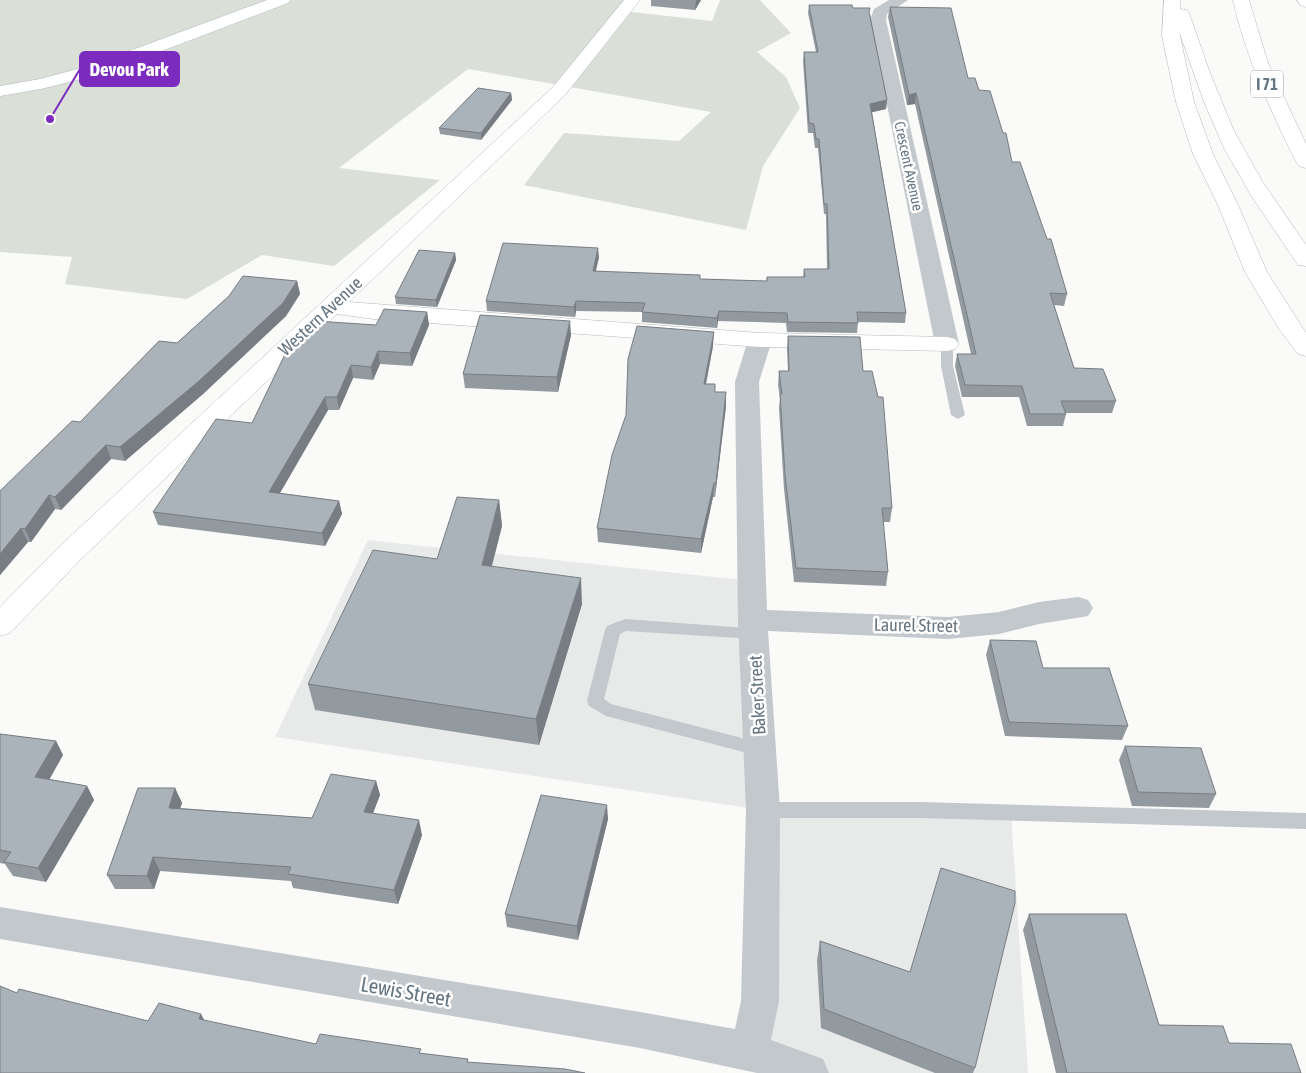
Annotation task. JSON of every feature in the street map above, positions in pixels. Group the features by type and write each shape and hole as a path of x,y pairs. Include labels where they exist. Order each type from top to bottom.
{"main road":[{"path":"0,91 40,84 95,70 282,0"},
{"name":"Western Avenue","path":"0,625 70,554 559,91 632,0"},
{"path":"1172,0 1170,36 1185,102 1203,154 1228,204 1256,272 1287,324 1306,349"},
{"path":"1177,0 1198,66 1226,131 1246,170 1306,260"},
{"name":"I 71","path":"1241,0 1247,30 1259,66 1306,162"},
{"path":"330,306 374,312 760,340 947,344"}],"street":[{"name":"Crescent Avenue","path":"900,0 880,12 878,20 947,344"},
{"name":"Baker Street","path":"750,1062 760,1001 763,810 754,626 747,382 760,340"},
{"name":"Laurel Street","path":"754,626 948,628 999,623 1039,613 1078,608"},
{"name":"Lewis Street","path":"0,923 620,1027 750,1062 809,1073"}],"lane":[{"path":"947,344 948,366 958,415"},
{"path":"754,626 625,625 613,630 595,701 606,709 759,749"},
{"path":"763,810 920,810 1306,821"}],"shaded area":[{"path":"0,0 632,0 623,11 712,21 720,0 760,0 791,33 757,52 786,77 800,108 763,166 746,230 524,185 564,133 679,141 711,112 468,69 339,168 440,180 334,266 262,255 187,299 65,284 72,257 0,252"},
{"path":"368,540 752,581 763,810 1011,813 1028,1073 809,1073 749,1051 762,810 275,737"}],"building":[{"path":"809,5 852,5 853,8 870,8 869,12 887,100 870,104 906,313 857,312 858,323 788,322 787,313 719,311 717,318 642,312 645,303 576,301 574,307 486,301 503,243 598,248 593,271 700,275 700,279 767,281 767,277 805,277 804,269 829,269 827,204 824,204 819,139 816,139 814,124 809,123 804,52 818,52"},
{"path":"890,7 951,8 968,78 975,78 979,90 990,91 1003,133 1006,133 1012,162 1020,162 1047,239 1051,239 1067,294 1050,293 1074,368 1103,369 1116,401 1061,401 1066,414 1030,414 1022,386 965,385 957,354 976,354 916,93 909,95"},
{"path":"478,88 511,93 481,133 439,128"},
{"path":"419,250 455,253 436,300 395,297"},
{"path":"243,276 297,281 283,303 199,381 120,447 106,445 55,497 49,495 25,529 21,528 0,554 0,491 72,421 80,422 159,341 177,343 229,296"},
{"path":"384,309 427,312 410,353 378,351 371,367 351,365 337,397 325,397 269,492 339,501 322,533 153,512 216,419 252,423 288,348 316,321 376,325"},
{"path":"480,315 570,321 557,377 463,374"},
{"path":"637,326 714,332 704,384 715,384 715,392 726,392 716,483 714,483 701,539 597,528 612,455 626,415 628,359"},
{"path":"788,336 860,337 863,371 872,371 878,397 883,397 892,508 882,508 888,572 796,568 785,475 780,394 782,394 779,371 789,371"},
{"path":"457,497 499,500 482,565 581,578 536,719 308,684 373,550 437,559"},
{"path":"990,640 1036,641 1043,668 1109,668 1128,726 1009,722"},
{"path":"0,734 56,741 35,777 87,786 38,868 4,862 11,852 0,850"},
{"path":"1125,746 1201,748 1216,794 1138,792"},
{"path":"331,774 376,781 364,812 419,820 394,890 288,874 291,867 153,857 147,876 107,875 138,788 175,788 169,808 312,818"},
{"path":"541,795 607,805 577,926 505,914"},
{"path":"941,868 1015,891 1015,903 975,1068 824,1009 820,941 910,972"},
{"path":"1029,914 1126,914 1159,1025 1223,1026 1229,1043 1291,1044 1301,1073 1067,1073"},
{"path":"0,986 17,993 19,989 148,1021 159,1003 201,1014 199,1019 316,1044 320,1034 421,1049 419,1053 468,1059 467,1062 565,1069 585,1073 0,1073"}],"place":[{"name":"Devou Park","path":"50,119"}]}
